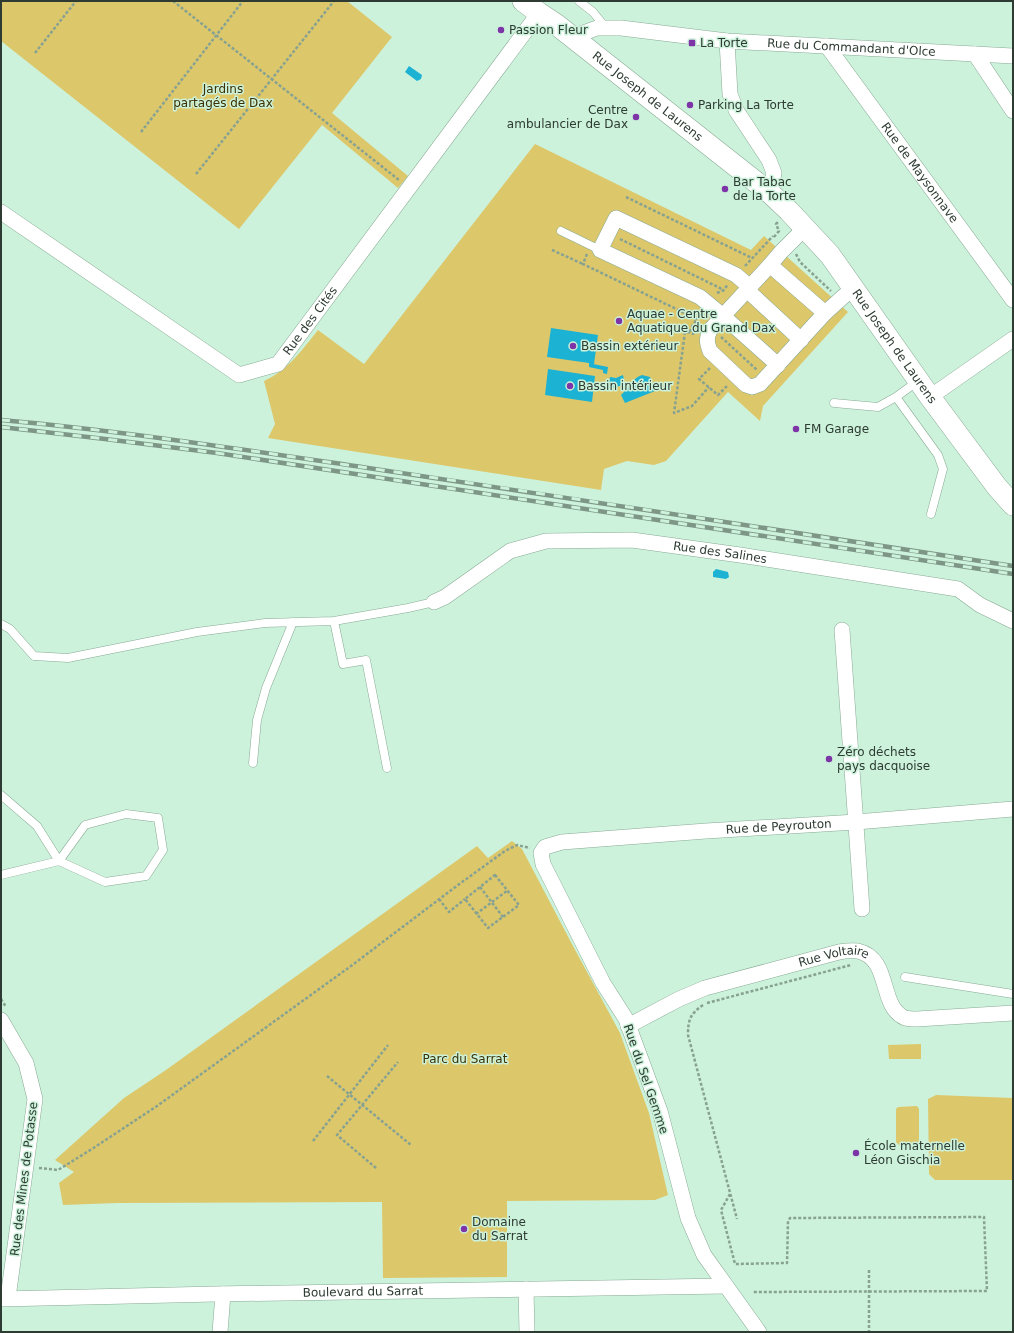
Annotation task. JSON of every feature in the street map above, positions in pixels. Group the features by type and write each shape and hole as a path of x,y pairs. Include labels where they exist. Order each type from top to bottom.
{"main road":[{"name":"Rue Joseph de Laurens","path":"531,7 557,25 770,193 805,228 830,255 845,291 925,389 997,487 1013,505"}],"street":[{"name":"Rue des Cités","path":"1,212 239,375 278,364 409,187 531,7"},
{"name":"Rue du Commandant d'Olce","path":"572,37 597,28 621,28 727,41 1013,56"},
{"path":"727,41 727,59 732,102 769,160 774,173 770,193"},
{"name":"Rue de Maysonnave","path":"827,46 1013,300"},
{"path":"975,54 1013,111"},
{"path":"778,365 700,297 600,250 616,218 736,275 801,340"},
{"path":"805,228 781,252 712,328 707,336 707,344 710,351 746,385 752,387 760,384 845,291"},
{"path":"770,265 825,314"},
{"path":"925,389 1013,339"},
{"name":"Rue des Salines","path":"434,602 445,598 510,551 546,541 632,540 740,555 958,589 980,605 1013,621"},
{"path":"842,630 862,909"},
{"name":"Rue de Peyrouton","path":"543,850 562,842 706,831 856,822 1013,809"},
{"name":"Rue du Sel Gemme","path":"543,850 544,864 603,983 626,1019 660,1111 688,1218 704,1255 759,1332"},
{"name":"Rue Voltaire","path":"628,1026 679,999 705,988 839,952 857,951 870,956 876,963 892,1005 897,1012 906,1018 917,1020 1013,1013"},
{"name":"Rue des Mines de Potasse","path":"1,1020 26,1063 35,1099 26,1168 5,1298"},
{"name":"Boulevard du Sarrat","path":"5,1298 726,1286"},
{"path":"526,1289 527,1332"},
{"path":"220,1332 223,1294"}],"lane":[{"path":"579,1 593,12 606,28"},
{"path":"561,231 600,250"},
{"path":"834,403 878,407 896,396 925,389"},
{"path":"896,396 938,455 943,470 932,514"},
{"path":"1,624 10,629 34,656 68,658 197,632 265,622 334,621 434,602"},
{"path":"334,621 343,664 366,660 387,768"},
{"path":"253,763 257,720 266,688 293,622"},
{"path":"1,795 37,826 59,861 105,882 146,876 163,850 158,818 126,814 85,825 59,861 1,875"},
{"path":"905,977 1013,994"}],"path":[{"path":"35,53 76,1"},
{"path":"174,1 409,187"},
{"path":"141,132 243,1"},
{"path":"196,174 334,1"},
{"path":"626,197 752,258"},
{"path":"777,240 773,236 779,230 776,224 780,220"},
{"path":"552,250 583,264"},
{"path":"796,254 800,262 845,291"},
{"path":"690,332 690,328 698,317 762,374"},
{"path":"686,332 674,412 692,406 709,388"},
{"path":"718,359 699,379 718,395 736,376"},
{"path":"26,1168 58,1170 157,1106 351,966 505,851 517,845 543,850"},
{"path":"439,899 449,912 465,899 495,875 519,905 488,928 465,899"},
{"path":"480,887 503,917"},
{"path":"476,914 508,890"},
{"path":"737,1219 688,1034 688,1022 695,1011 704,1004 873,960"},
{"path":"313,1141 388,1045"},
{"path":"376,1168 338,1136 398,1062"},
{"path":"327,1076 412,1145"},
{"path":"730,1194 721,1210 735,1264 787,1263 788,1221 790,1218 984,1217 987,1291 753,1292"},
{"path":"869,1270 869,1332"}],"green space":[{"name":"Jardins partagés de Dax","path":"1,1 347,1 392,37 332,113 408,176 398,188 322,125 239,229 1,41"},
{"name":"Aquae - Centre Aquatique du Grand Dax","path":"535,144 751,250 764,236 848,312 763,406 760,421 728,392 666,461 654,465 627,461 604,469 601,490 268,438 275,424 264,381 287,365 318,330 364,364"},
{"name":"Parc du Sarrat","path":"512,841 522,849 620,1033 649,1113 668,1195 655,1200 507,1201 507,1277 383,1278 382,1202 117,1203 63,1205 59,1183 74,1172 55,1160 124,1098 166,1070 477,846 488,858"},
{"path":"921,1044 921,1059 889,1059 888,1045"},
{"path":"936,1095 1013,1098 1013,1180 935,1180 929,1174 928,1099"},
{"path":"917,1106 919,1109 919,1143 916,1146 899,1145 896,1142 896,1109 898,1107"}],"water":[{"path":"409,66 422,75 421,79 417,81 405,72"},
{"name":"Bassin extérieur","path":"551,328 598,335 593,364 608,367 607,374 603,373 603,370 589,367 589,363 547,357"},
{"name":"Bassin intérieur","path":"548,369 595,376 592,402 545,395"},
{"path":"623,375 624,380 622,385 614,388 608,388 610,377 616,378"},
{"path":"642,375 650,377 655,391 625,403 621,395 633,381"},
{"path":"716,569 728,572 729,577 726,579 713,577 713,572"}],"railway":[{"path":"1,420 139,435 231,448 1013,566"},
{"path":"1,427 217,453 1013,574"}],"place":[{"name":"Passion Fleur","path":"501,30"},
{"name":"La Torte","path":"692,43"},
{"name":"Parking La Torte","path":"690,105"},
{"name":"Centre ambulancier de Dax","path":"636,117"},
{"name":"Bar Tabac de la Torte","path":"725,189"},
{"name":"Aquae - Centre Aquatique du Grand Dax","path":"619,321"},
{"name":"Bassin extérieur","path":"573,346"},
{"name":"Bassin intérieur","path":"570,386"},
{"name":"FM Garage","path":"796,429"},
{"name":"Zéro déchets pays dacquoise","path":"829,759"},
{"name":"École maternelle Léon Gischia","path":"856,1153"},
{"name":"Domaine du Sarrat","path":"464,1229"}]}
